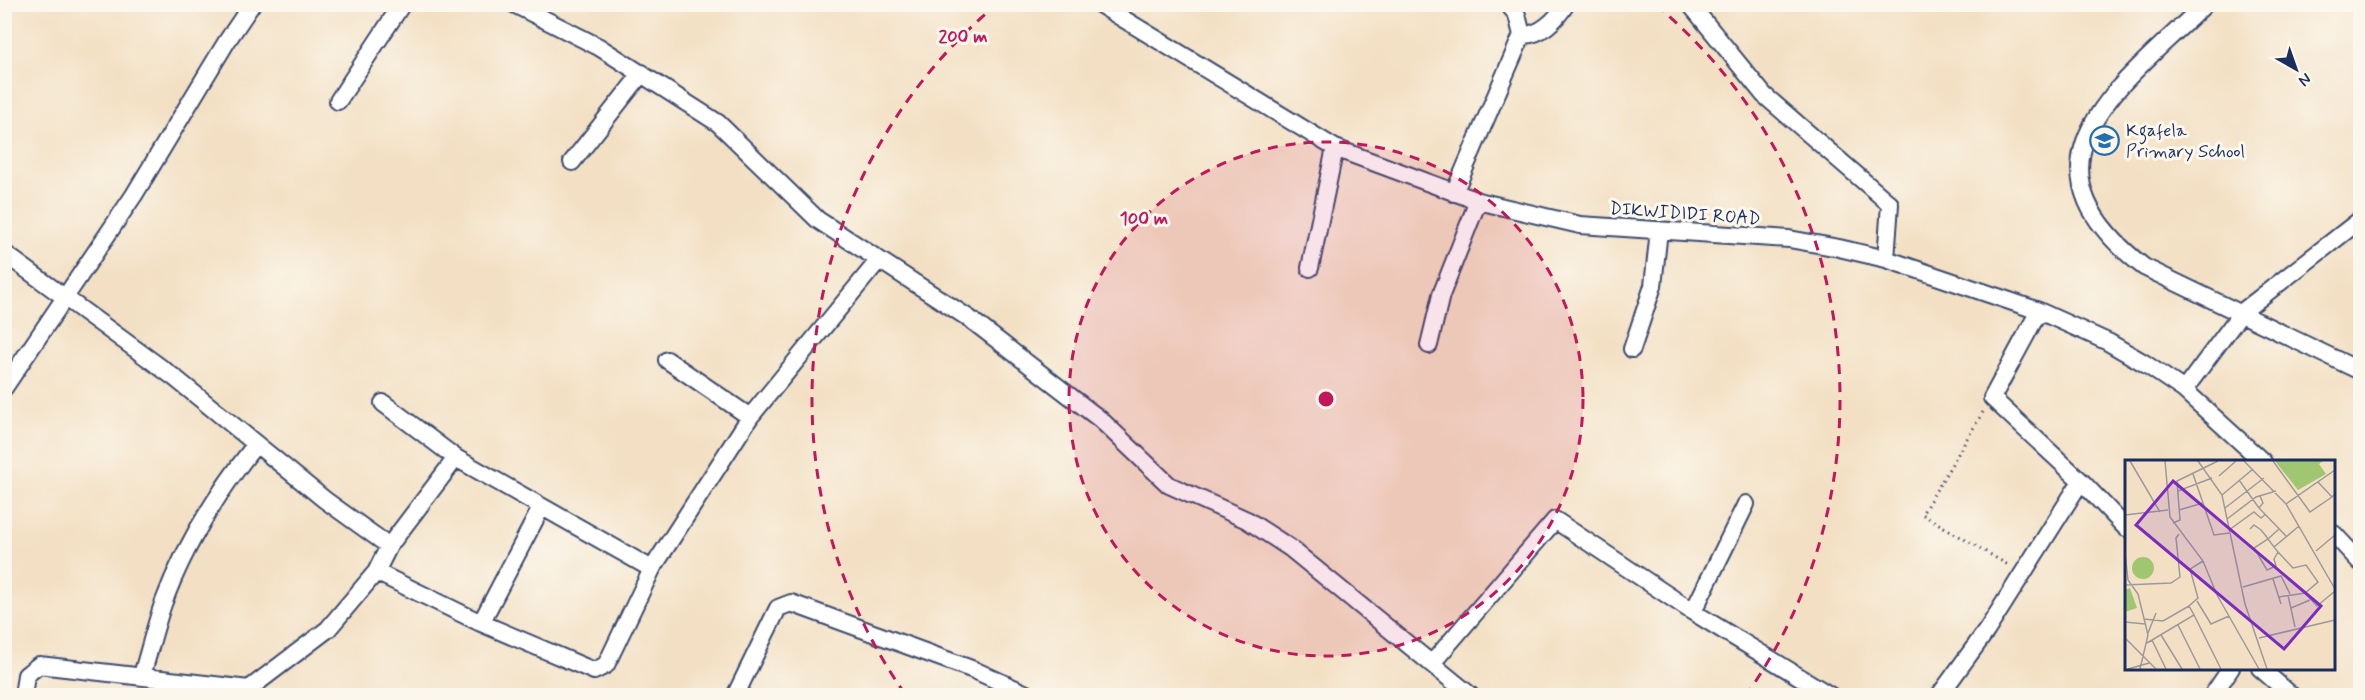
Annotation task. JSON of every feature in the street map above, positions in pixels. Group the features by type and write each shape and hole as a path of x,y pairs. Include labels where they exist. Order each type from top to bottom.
{"street":[{"path":"4,388 134,195 227,40 252,4"},
{"path":"338,101 402,4"},
{"path":"514,4 599,47 718,123 818,220 970,319 1101,420 1169,484 1247,519 1281,542 1433,662 1451,688 1472,696"},
{"name":"DIKWIDIDI ROAD","path":"1099,4 1335,148 1478,201 1580,225 1789,239 1886,259 2039,311 2108,342 2184,390 2260,460"},
{"path":"1454,193 1522,36 1517,15 1508,4"},
{"path":"1522,36 1531,36 1539,32 1566,4"},
{"path":"1690,4 1764,95 1890,204 1886,259"},
{"path":"2205,4 2106,102 2092,121 2082,145 2079,184 2100,223 2122,250 2144,267 2242,312 2302,345 2361,371"},
{"path":"572,162 642,73"},
{"path":"1310,268 1335,148"},
{"path":"1429,345 1441,295 1478,201"},
{"path":"2184,390 2242,312 2361,220"},
{"path":"1632,349 1653,286 1659,231"},
{"path":"4,253 175,378 325,500 389,546"},
{"path":"376,572 481,623 594,671 600,670 606,665 652,569 750,417 878,261"},
{"path":"2039,311 1992,398 2081,481 2125,526"},
{"path":"667,360 750,417"},
{"path":"383,403 456,458 652,569"},
{"path":"142,675 164,603 194,537 216,500 256,444"},
{"path":"23,696 26,675 39,665 106,674 142,675 248,692 328,629 376,572 389,546 456,458"},
{"path":"1939,696 1987,630 2081,481"},
{"path":"1693,612 1746,504"},
{"path":"481,623 541,508"},
{"path":"1433,662 1556,520 1693,612 1831,696"},
{"path":"2335,535 2361,562"},
{"path":"735,696 778,608 791,603 974,670 1031,696"},
{"path":"2212,696 2230,670"},
{"path":"2261,670 2292,696"}],"path":[{"path":"1992,398 1922,514 2021,573"}],"place":[{"name":"Kgafela Primary School","path":"2105,140"}]}
